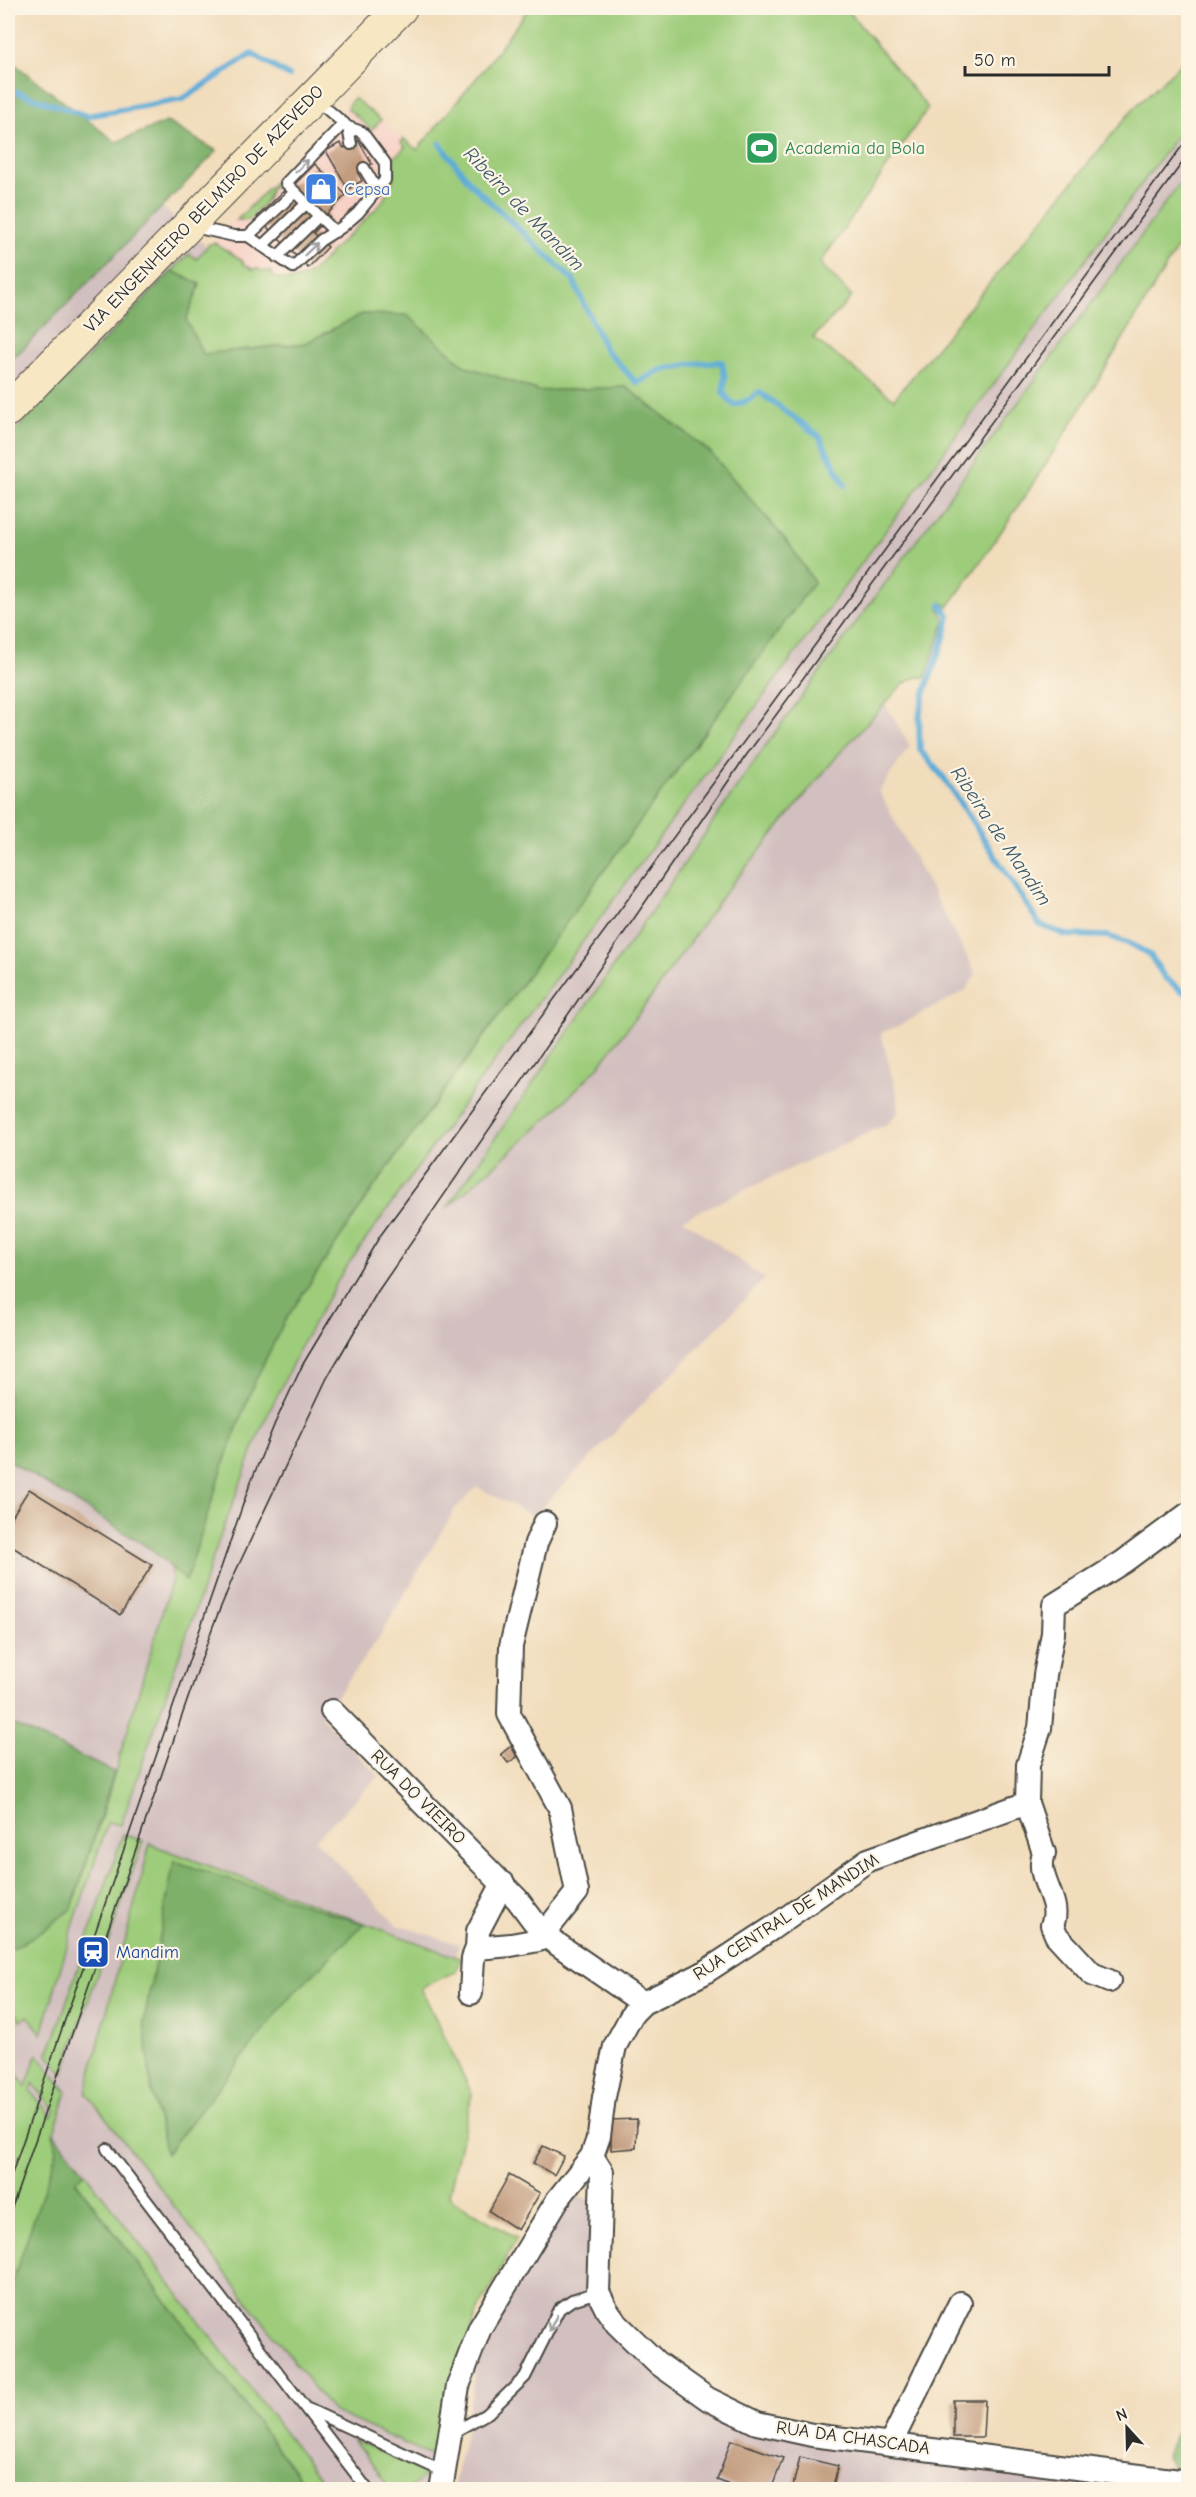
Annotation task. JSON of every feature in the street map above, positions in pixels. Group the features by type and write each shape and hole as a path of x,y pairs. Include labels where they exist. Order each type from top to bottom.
{"main road":[{"name":"VIA ENGENHEIRO BELMIRO DE AZEVEDO","path":"8,410 401,8"}],"street":[{"path":"1109,1981 1092,1974 1056,1935 1052,1925 1056,1917 1053,1903 1043,1878 1040,1862 1044,1853 1027,1803 1028,1766 1040,1728 1045,1675 1053,1633 1054,1605 1123,1562 1188,1515"},
{"path":"477,1948 538,1940 577,1892 560,1808 509,1713 511,1646 536,1543 545,1523"},
{"name":"RUA DO VIEIRO","path":"332,1711 503,1883 544,1935 643,2003"},
{"name":"RUA CENTRAL DE MANDIM","path":"443,2481 458,2386 480,2328 558,2199 592,2156 599,2136 604,2097 615,2046 633,2013 643,2003 702,1974 771,1929 868,1860 1027,1803"},
{"path":"471,1994 473,1958 477,1948 478,1931 503,1883"},
{"path":"592,2156 602,2172 598,2292"},
{"name":"RUA DA CHASCADA","path":"598,2292 617,2324 656,2362 708,2399 740,2416 776,2428 890,2445 1188,2482"},
{"path":"890,2445 960,2303"}],"lane":[{"path":"188,226 212,229 234,236 248,236 293,267 321,240 358,213 385,180 385,163 362,132 346,125 313,98"},
{"path":"346,125 351,144"},
{"path":"335,232 286,183 346,125"},
{"path":"364,168 377,190"},
{"path":"248,236 295,192"},
{"path":"262,246 306,204"},
{"path":"278,257 319,216"},
{"path":"107,2149 368,2490"},
{"path":"452,2434 488,2413 525,2377 559,2309 572,2300 598,2292"},
{"path":"305,2408 443,2481"}],"shaded area":[{"path":"8,66 207,247 830,608 1188,121 1188,172 846,637 910,746 879,791 976,974 966,990 881,1033 898,1099 898,1112 889,1123 683,1219 765,1279 533,1516 477,1487 455,1509 380,1636 321,1717 379,1776 315,1840 397,1925 459,1944 455,1957 462,1959 456,1971 421,1988 472,2094 449,2195 454,2201 517,2238 476,2314 432,2489 8,2489"},
{"name":"Cepsa","path":"354,98 423,155 399,186 290,289 207,247"},
{"path":"574,2196 592,2200 594,2312 716,2420 1153,2489 452,2490 461,2455 479,2349"}],"green space":[{"path":"529,8 846,8 928,108 820,263 852,297 813,338 894,399 1133,109 1188,57 1188,121 471,1093 344,1270 303,1342 261,1429 219,1540 121,1825 108,1822 71,1932 42,2034 28,2016 21,2021 8,2003 8,1949 41,1932 72,1908 105,1806 172,1580 171,1568 186,1580 227,1454 254,1383 284,1322 374,1187 814,582 789,544 710,452 626,387 539,391 465,366 406,315 362,314 306,343 203,354 186,320 200,285 172,271 189,254 197,259 209,244 215,243 254,270 256,268 270,271 274,277 287,280 300,278 317,267 378,207 386,196 392,184 393,159 405,147 401,142 404,139 417,150 484,69"},
{"path":"8,59 116,142 167,122 217,151 8,364"},
{"path":"354,98 381,120 372,130 348,109 348,105"},
{"path":"323,132 321,138 270,191 267,200 249,220 237,220"},
{"path":"1188,172 1188,232 1066,432 1008,521 948,607 943,603 939,608 945,621 925,678 917,677 903,684 838,755 720,899 654,993 598,1067 549,1117 447,1208 764,748"},
{"path":"172,271 200,284 186,320 203,354 306,343 362,314 407,315 465,366 539,391 626,387 710,452 789,544 814,582 374,1187 284,1322 254,1383 227,1454 186,1581 151,1549 8,1460 8,438"},
{"path":"8,1722 114,1772 72,1908 41,1932 8,1949"},
{"path":"123,1834 143,1841 63,2074 47,2054"},
{"path":"150,1844 462,1959 456,1971 421,1988 472,2094 449,2195 454,2201 517,2238 476,2314 437,2458 332,2411 86,2092","holes":["174,1861 363,1925 294,1992 166,2153 152,2093 144,2021"]},
{"path":"174,1861 364,1924 294,1992 166,2154 152,2093 144,2022"},
{"path":"37,2054 67,2092 54,2132 57,2151 8,2295 8,2061 26,2087","holes":["33,2083 54,2110 52,2117 31,2091"]},
{"path":"53,2132 85,2173 75,2181 308,2489 8,2489 8,2295 57,2151"},
{"path":"85,2173 328,2489 308,2489 75,2180"},
{"path":"1188,2407 1188,2471 1172,2468 1166,2455"},
{"path":"353,2439 428,2474 408,2489 391,2489"}],"building":[{"path":"358,140 372,164 358,173 362,181 348,189 326,151 340,143 344,148"},
{"path":"315,164 346,195 327,214 330,216 313,233 328,247 308,268 257,217"},
{"path":"29,1489 152,1565 120,1615 8,1544 8,1523"},
{"path":"511,1746 517,1757 508,1763 501,1754"},
{"path":"637,2119 636,2148 611,2150 611,2120"},
{"path":"543,2146 564,2156 554,2175 533,2163"},
{"path":"509,2175 540,2193 518,2230 489,2211"},
{"path":"953,2400 985,2400 983,2437 953,2437"},
{"path":"731,2440 783,2458 771,2490 743,2490 717,2480"},
{"path":"800,2457 838,2466 832,2490 792,2490"}],"waterway":[{"name":"Ribeira de Mandim","path":"8,89 87,116 183,99 252,54 289,76"},
{"name":"Ribeira de Mandim","path":"440,144 472,185 573,280 605,349 637,383 658,371 691,364 722,362 725,378 723,393 734,405 749,400 759,392 819,436 845,485"},
{"name":"Ribeira de Mandim","path":"941,605 949,616 920,712 920,750 944,778 1040,925 1066,935 1108,936 1133,945 1150,955 1165,978 1188,995"}],"tram line":[{"path":"8,2185 250,1484 303,1364 380,1236 1188,138"},
{"path":"8,2219 213,1626 234,1575 327,1378 378,1291 745,757 1188,155"}],"place":[{"name":"Academia da Bola","path":"762,148"},
{"name":"Cepsa","path":"321,189"},
{"name":"Mandim","path":"93,1952"}]}
